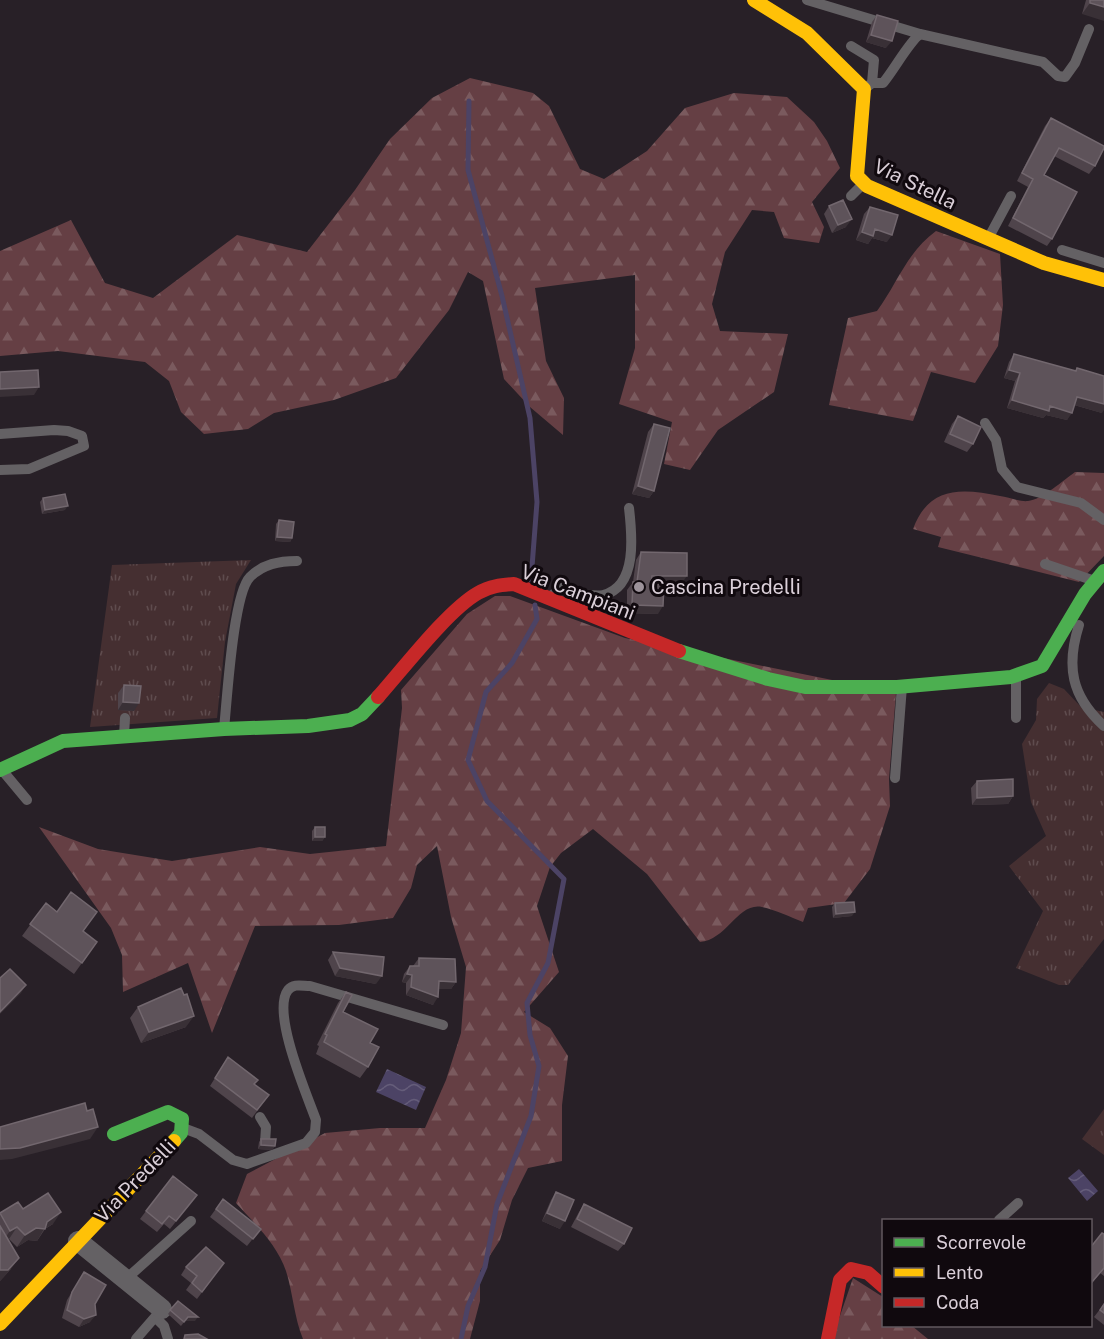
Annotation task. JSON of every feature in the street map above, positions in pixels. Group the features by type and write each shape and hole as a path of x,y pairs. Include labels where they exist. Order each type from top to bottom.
{"street":[{"path":"754,0 807,33 868,86"},
{"name":"Via Stella","path":"868,86 857,176 875,198 1044,263 1104,280"},
{"name":"Via Campiani","path":"0,768 63,741 224,729 308,726 350,720 367,708 444,623 477,593 496,585 514,584 686,654 768,680 806,687 902,686 1016,676 1042,666 1080,601 1100,576"},
{"name":"Via Predelli","path":"0,1324 181,1133 182,1119 168,1112 114,1134"},
{"name":"Via Predelli","path":"78,1241 126,1279 158,1313"},
{"path":"828,1339 840,1280 851,1269 868,1273 882,1285"}],"lane":[{"path":"807,0 920,34 1043,62 1058,75 1065,77 1075,63 1089,29"},
{"path":"851,46 874,60 868,86 883,83 905,56 910,43 920,34"},
{"path":"844,152 858,167"},
{"path":"851,196 864,183"},
{"path":"988,240 1011,196"},
{"path":"1062,250 1104,263"},
{"path":"985,423 996,440 1002,469 1017,487 1081,503 1104,519"},
{"path":"0,434 68,431 82,436 84,446 29,469 0,470"},
{"path":"549,597 562,588 593,595 614,590 625,576 633,545 629,508"},
{"path":"224,729 234,633 245,584 262,567 279,561 297,561"},
{"path":"1045,564 1100,576"},
{"path":"1080,601 1082,616 1071,662 1072,678 1083,702 1104,726"},
{"path":"1016,676 1016,718"},
{"path":"895,778 902,686"},
{"path":"124,736 125,718"},
{"path":"0,768 27,800"},
{"path":"183,1128 199,1134 233,1160 247,1164 265,1150 300,1146 315,1132 316,1120 290,1044 283,1002 289,989 296,985 310,986 443,1025"},
{"path":"260,1117 266,1127 265,1150"},
{"path":"1001,1219 1018,1203"},
{"path":"126,1279 191,1221"},
{"path":"136,1339 158,1313 168,1339"}],"green space":[{"path":"470,78 533,93 549,106 580,169 604,179 647,151 685,108 734,93 787,97 814,122 827,141 840,168 812,202 824,227 819,243 784,238 774,212 752,210 725,252 712,304 720,331 788,334 774,392 718,430 690,470 664,464 672,422 619,404 635,348 635,275 535,288 546,361 564,398 563,435 530,407 504,379 483,281 468,272 449,310 396,378 334,400 274,413 248,429 204,434 181,412 169,381 145,362 58,351 0,356 0,251 71,220 105,283 153,298 237,235 307,252 355,190 390,139 432,98"},
{"path":"936,231 1000,254 1003,305 998,346 975,383 931,372 913,421 829,405 848,318 877,311 910,258"},
{"path":"1075,472 1104,473 1104,556 1079,582 938,547 941,537 913,529 928,505 948,493 986,493 1028,501 1046,493"},
{"path":"251,560 236,584 225,642 217,718 90,727 112,565"},
{"path":"495,596 510,596 625,638 896,693 889,779 890,806 870,869 844,903 808,908 803,922 767,908 754,907 739,915 718,935 700,942 647,874 593,829 561,853 550,867 537,906 559,972 524,1012 550,1028 568,1056 562,1105 562,1161 528,1168 512,1200 500,1240 480,1271 480,1301 470,1339 303,1339 282,1261 264,1234 236,1203 247,1174 325,1133 380,1128 425,1128 446,1080 461,1033 466,967 451,917 437,846 417,865 411,888 393,918 339,925 255,926 212,1033 188,963 123,992 122,955 111,928 39,827 98,849 172,861 260,847 310,854 386,846 402,708 401,690 467,614"},
{"path":"1049,683 1064,689 1081,707 1104,712 1104,939 1068,985 1059,985 1016,968 1043,911 1009,866 1046,836 1031,802 1022,744 1036,720 1037,699"},
{"path":"1104,1109 1104,1155 1082,1139"},
{"path":"853,1278 882,1296 882,1327 913,1327 928,1339 832,1339"}],"water":[{"path":"387,1069 426,1087 416,1110 376,1092"},
{"path":"1079,1169 1098,1191 1087,1201 1068,1178"}],"building":[{"path":"1090,0 1104,0 1104,7 1090,3"},
{"path":"877,15 898,21 892,41 871,35"},
{"path":"1051,118 1104,146 1095,166 1059,148 1044,175 1077,192 1052,239 1013,218 1033,179 1022,173"},
{"path":"843,200 852,219 838,225 829,206"},
{"path":"870,207 898,215 892,235 875,229 873,236 862,232"},
{"path":"1014,354 1104,376 1104,404 1077,397 1072,413 1050,406 1049,411 1012,400 1020,373 1009,370"},
{"path":"38,370 39,387 0,389 0,372"},
{"path":"958,416 981,427 973,444 950,434"},
{"path":"654,424 670,428 654,491 638,486"},
{"path":"65,494 68,506 45,510 43,498"},
{"path":"279,520 294,522 292,538 277,537"},
{"name":"Cascina Predelli","path":"641,552 687,553 687,576 652,576 651,584 664,584 663,606 632,605 633,582 637,582"},
{"path":"124,685 141,686 139,703 123,702"},
{"path":"1013,779 1013,796 977,798 977,781"},
{"path":"315,827 325,827 325,837 315,837"},
{"path":"71,892 97,912 83,931 97,942 82,963 30,924 46,903 57,912"},
{"path":"854,902 855,912 836,914 835,903"},
{"path":"333,952 384,957 382,976 340,968"},
{"path":"419,958 455,959 456,982 439,981 438,997 411,987 412,975 407,974 410,966 419,966"},
{"path":"10,969 26,985 0,1012 0,978"},
{"path":"181,988 184,995 187,994 194,1016 149,1032 138,1007"},
{"path":"346,992 352,995 343,1012 378,1029 370,1043 379,1047 368,1067 324,1042 327,1035 325,1034"},
{"path":"228,1057 258,1080 254,1084 269,1095 257,1110 215,1078"},
{"path":"85,1103 87,1111 93,1109 98,1127 20,1148 0,1149 0,1127"},
{"path":"261,1139 276,1139 275,1146 261,1145"},
{"path":"173,1176 197,1195 176,1221 169,1216 162,1224 146,1211"},
{"path":"556,1192 574,1200 565,1221 547,1213"},
{"path":"48,1193 61,1212 47,1222 45,1229 36,1228 25,1235 17,1227 10,1231 0,1213 18,1202 23,1209"},
{"path":"223,1199 261,1229 253,1239 216,1209"},
{"path":"584,1204 632,1228 624,1244 577,1219"},
{"path":"0,1226 19,1258 8,1270 0,1270"},
{"path":"1102,1233 1104,1234 1104,1268 1092,1282 1092,1246"},
{"path":"206,1247 224,1263 202,1292 192,1283 197,1276 186,1267"},
{"path":"84,1272 106,1285 95,1304 96,1315 84,1319 67,1310 72,1292"},
{"path":"178,1301 198,1317 188,1317 184,1322 170,1310"},
{"path":"198,1334 207,1339 184,1339 185,1335"}],"waterway":[{"path":"469,101 468,170 502,296 530,418 537,502 531,580"},
{"path":"461,1339 468,1306 485,1267 497,1204 531,1116 539,1066 530,1035 527,1003 548,963 564,879 487,801 468,760 486,692 512,663 537,619 535,605"}],"traffic: fast":[{"path":"679,651 768,679 805,687 897,687 1011,677 1042,666 1085,594 1104,571"},
{"path":"0,770 63,741 224,729 308,726 350,720 362,714 378,697"},
{"path":"114,1134 168,1112 182,1119 181,1133 174,1141"}],"traffic: slow":[{"path":"754,0 807,33 864,89 857,176 867,186 1044,263 1104,280"},
{"path":"0,1324 174,1141"}],"traffic: jam":[{"path":"378,697 453,612 478,593 500,585 514,584 679,651"},
{"path":"828,1339 840,1280 851,1269 868,1273 882,1285"}],"place":[{"name":"Cascina Predelli","path":"639,587"}]}
